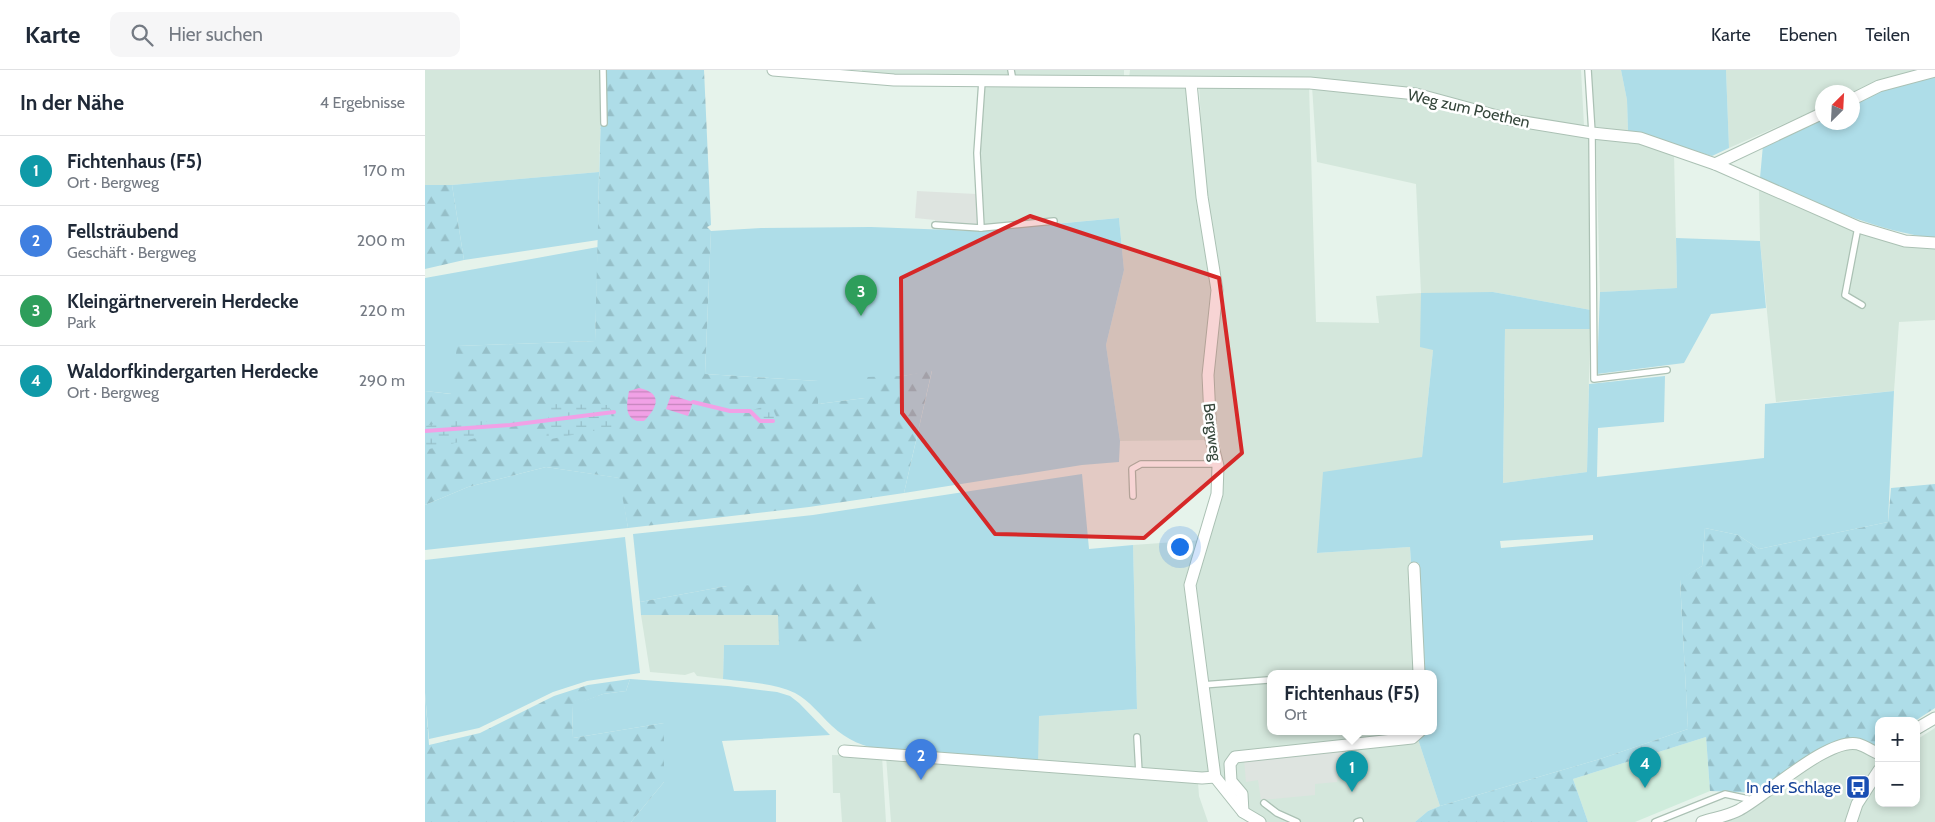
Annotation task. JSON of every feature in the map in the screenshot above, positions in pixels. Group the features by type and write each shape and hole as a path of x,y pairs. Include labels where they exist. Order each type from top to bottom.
{"street":[{"name":"Weg zum Poethen","path":"773,70 894,80 983,81 1012,76 1191,82 1310,83 1416,94 1512,120 1592,133 1640,138 1715,164 1858,227 1905,241 1935,243"},
{"path":"1860,96 1879,86 1935,71"},
{"name":"Bergweg","path":"1191,82 1203,197 1217,290 1208,376 1211,439 1217,464 1217,494 1190,585 1215,777"},
{"path":"1715,164 1815,117"},
{"path":"1415,568 1419,670"},
{"path":"1920,727 1935,718"},
{"path":"1243,812 1242,794 1231,781 1230,764 1235,757 1412,738 1415,735"},
{"path":"1702,822 1738,811 1790,777 1811,758 1844,746 1857,744 1875,752"},
{"path":"845,751 1202,778 1215,777 1243,812 1260,822"},
{"path":"1851,822 1857,804 1875,776"}],"lane":[{"path":"603,70 604,123"},
{"path":"1588,70 1592,133 1594,379 1667,370"},
{"path":"981,228 977,153 983,81"},
{"path":"935,225 981,228 1054,221"},
{"path":"1858,227 1845,295 1862,305"},
{"path":"1133,496 1132,469 1141,464 1217,464"},
{"path":"1202,685 1267,680"},
{"path":"1137,737 1139,773"},
{"path":"1655,822 1725,794 1755,800"},
{"path":"1264,803 1277,813 1297,822"}],"highlighted area":[{"path":"1030,216 1219,278 1242,453 1144,538 995,534 902,413 901,278"}],"shaded area":[{"path":"425,70 602,70 599,172 452,185 425,185"},
{"path":"862,70 1124,70 1124,76 1009,79 862,73"},
{"path":"1130,70 1581,70 1584,126 1513,114 1417,90 1129,78"},
{"path":"1586,70 1621,70 1627,100 1628,131 1588,126"},
{"path":"1726,70 1919,70 1860,91 1860,85 1815,85 1815,110 1729,148"},
{"path":"1190,84 1214,289 1209,440 1120,441 1106,345 1124,270 1119,218 984,230 981,149 985,86"},
{"path":"1199,85 1309,86 1316,322 1379,323 1376,296 1421,293 1416,184 1317,162 1312,86 1415,96 1588,137 1591,310 1493,292 1433,350 1422,457 1317,553 1410,547 1416,670 1267,670 1267,735 1417,735 1440,806 1428,811 1415,822 1255,822 1257,814 1243,805 1216,768 1192,586 1223,466 1210,376 1220,291 1205,195"},
{"path":"1596,138 1640,143 1674,153 1677,288 1600,292"},
{"path":"1759,190 1853,231 1935,247 1935,320 1899,322 1894,391 1776,402 1760,241"},
{"path":"917,191 976,194 978,226 935,224 935,220 915,218"},
{"path":"1505,329 1590,329 1587,472 1503,483"},
{"path":"639,388 652,393 656,401 653,411 644,421 633,419 627,409 629,391"},
{"path":"671,395 693,402 688,416 666,409"},
{"path":"1203,540 1187,583 1210,776 1038,763 1038,716 1137,709 1133,545"},
{"path":"641,615 779,615 779,646 724,645 723,679 697,676 694,672 685,675 650,672"},
{"path":"1935,728 1935,822 1711,822 1814,761 1844,750 1857,749 1875,760 1875,807 1920,807 1920,737"},
{"path":"1706,737 1710,791 1635,822 1588,822 1573,779"},
{"path":"1343,750 1348,771 1338,772 1337,782 1315,784 1315,795 1261,800 1258,780 1246,782 1244,759"},
{"path":"832,755 882,756 886,822 842,822 840,793 833,793"},
{"path":"886,756 1198,782 1199,796 1208,822 891,822"}],"green space":[{"path":"602,70 704,70 711,225 707,227 711,231 705,374 818,381 818,404 865,398 867,377 903,376 932,370 904,493 809,507 628,528 619,478 546,467 468,487 425,505 425,391 451,394 457,346 595,341"},
{"path":"1621,70 1726,70 1729,148 1712,156 1628,131 1627,100"},
{"path":"1935,75 1935,238 1867,223 1760,178 1763,145 1815,121 1815,130 1860,130 1860,101 1884,90"},
{"path":"599,172 598,240 464,260 452,185"},
{"path":"425,185 452,185 464,260 425,269"},
{"path":"1119,218 1124,270 1106,345 1120,441 1119,462 1082,465 904,493 932,371 903,376 865,398 818,404 818,381 705,374 711,231 761,228 871,227 977,231"},
{"path":"1676,238 1760,241 1766,308 1711,314 1684,363 1597,374 1600,292 1677,288"},
{"path":"598,247 595,341 458,346 452,394 425,391 425,278"},
{"path":"1493,292 1591,310 1590,329 1505,329 1503,483 1587,472 1589,384 1665,376 1664,422 1598,428 1597,477 1764,458 1765,404 1894,391 1888,522 1759,549 1738,535 1705,528 1702,566 1680,580 1688,729 1600,759 1440,806 1417,736 1437,735 1437,670 1424,670 1419,563 1411,564 1410,547 1317,553 1323,472 1422,457 1433,350 1420,347 1421,293","holes":["1593,535 1593,540 1501,548 1500,541"]},
{"path":"550,404 609,405 614,427 546,440"},
{"path":"771,404 778,421 760,421 750,411"},
{"path":"456,419 493,422 496,426 476,438 425,450 425,426"},
{"path":"546,467 620,478 628,528 425,550 425,505 468,487"},
{"path":"1082,474 1089,549 1133,545 1137,709 1039,716 1038,763 883,750 862,745 838,731 810,704 795,693 769,685 723,679 724,645 876,645 727,586 640,602 633,534 813,515"},
{"path":"1935,484 1935,708 1920,718 1875,717 1875,749 1843,744 1759,793 1710,791 1706,737 1573,779 1588,822 1415,822 1428,811 1440,806 1600,759 1688,729 1680,579 1702,566 1705,528 1738,535 1759,549 1888,522 1891,488"},
{"path":"625,537 640,673 587,681 553,692 479,728 429,739 425,693 425,560"},
{"path":"876,583 876,645 779,646 778,615 641,615 640,602 727,586"},
{"path":"630,679 728,686 777,692 790,696 799,703 830,735 722,741 734,791 776,790 776,822 631,822 664,782 664,723 573,738 572,705 603,694 626,691"},
{"path":"630,679 626,691 603,694 572,706 573,738 664,723 664,782 631,822 425,822 425,693 429,745 480,733 554,696 588,685"}],"waterway":[{"path":"693,402 730,411 750,411 760,421 773,421"},
{"path":"425,431 510,425 614,412"}],"place":[{"name":"Kleingärtnerverein Herdecke","path":"861,316"},
{"name":"Fellsträubend","path":"921,780"},
{"name":"In der Schlage","path":"1858,787"},
{"name":"Waldorfkindergarten Herdecke","path":"1645,788"},
{"name":"Fichtenhaus (F5)","path":"1352,792"}]}
